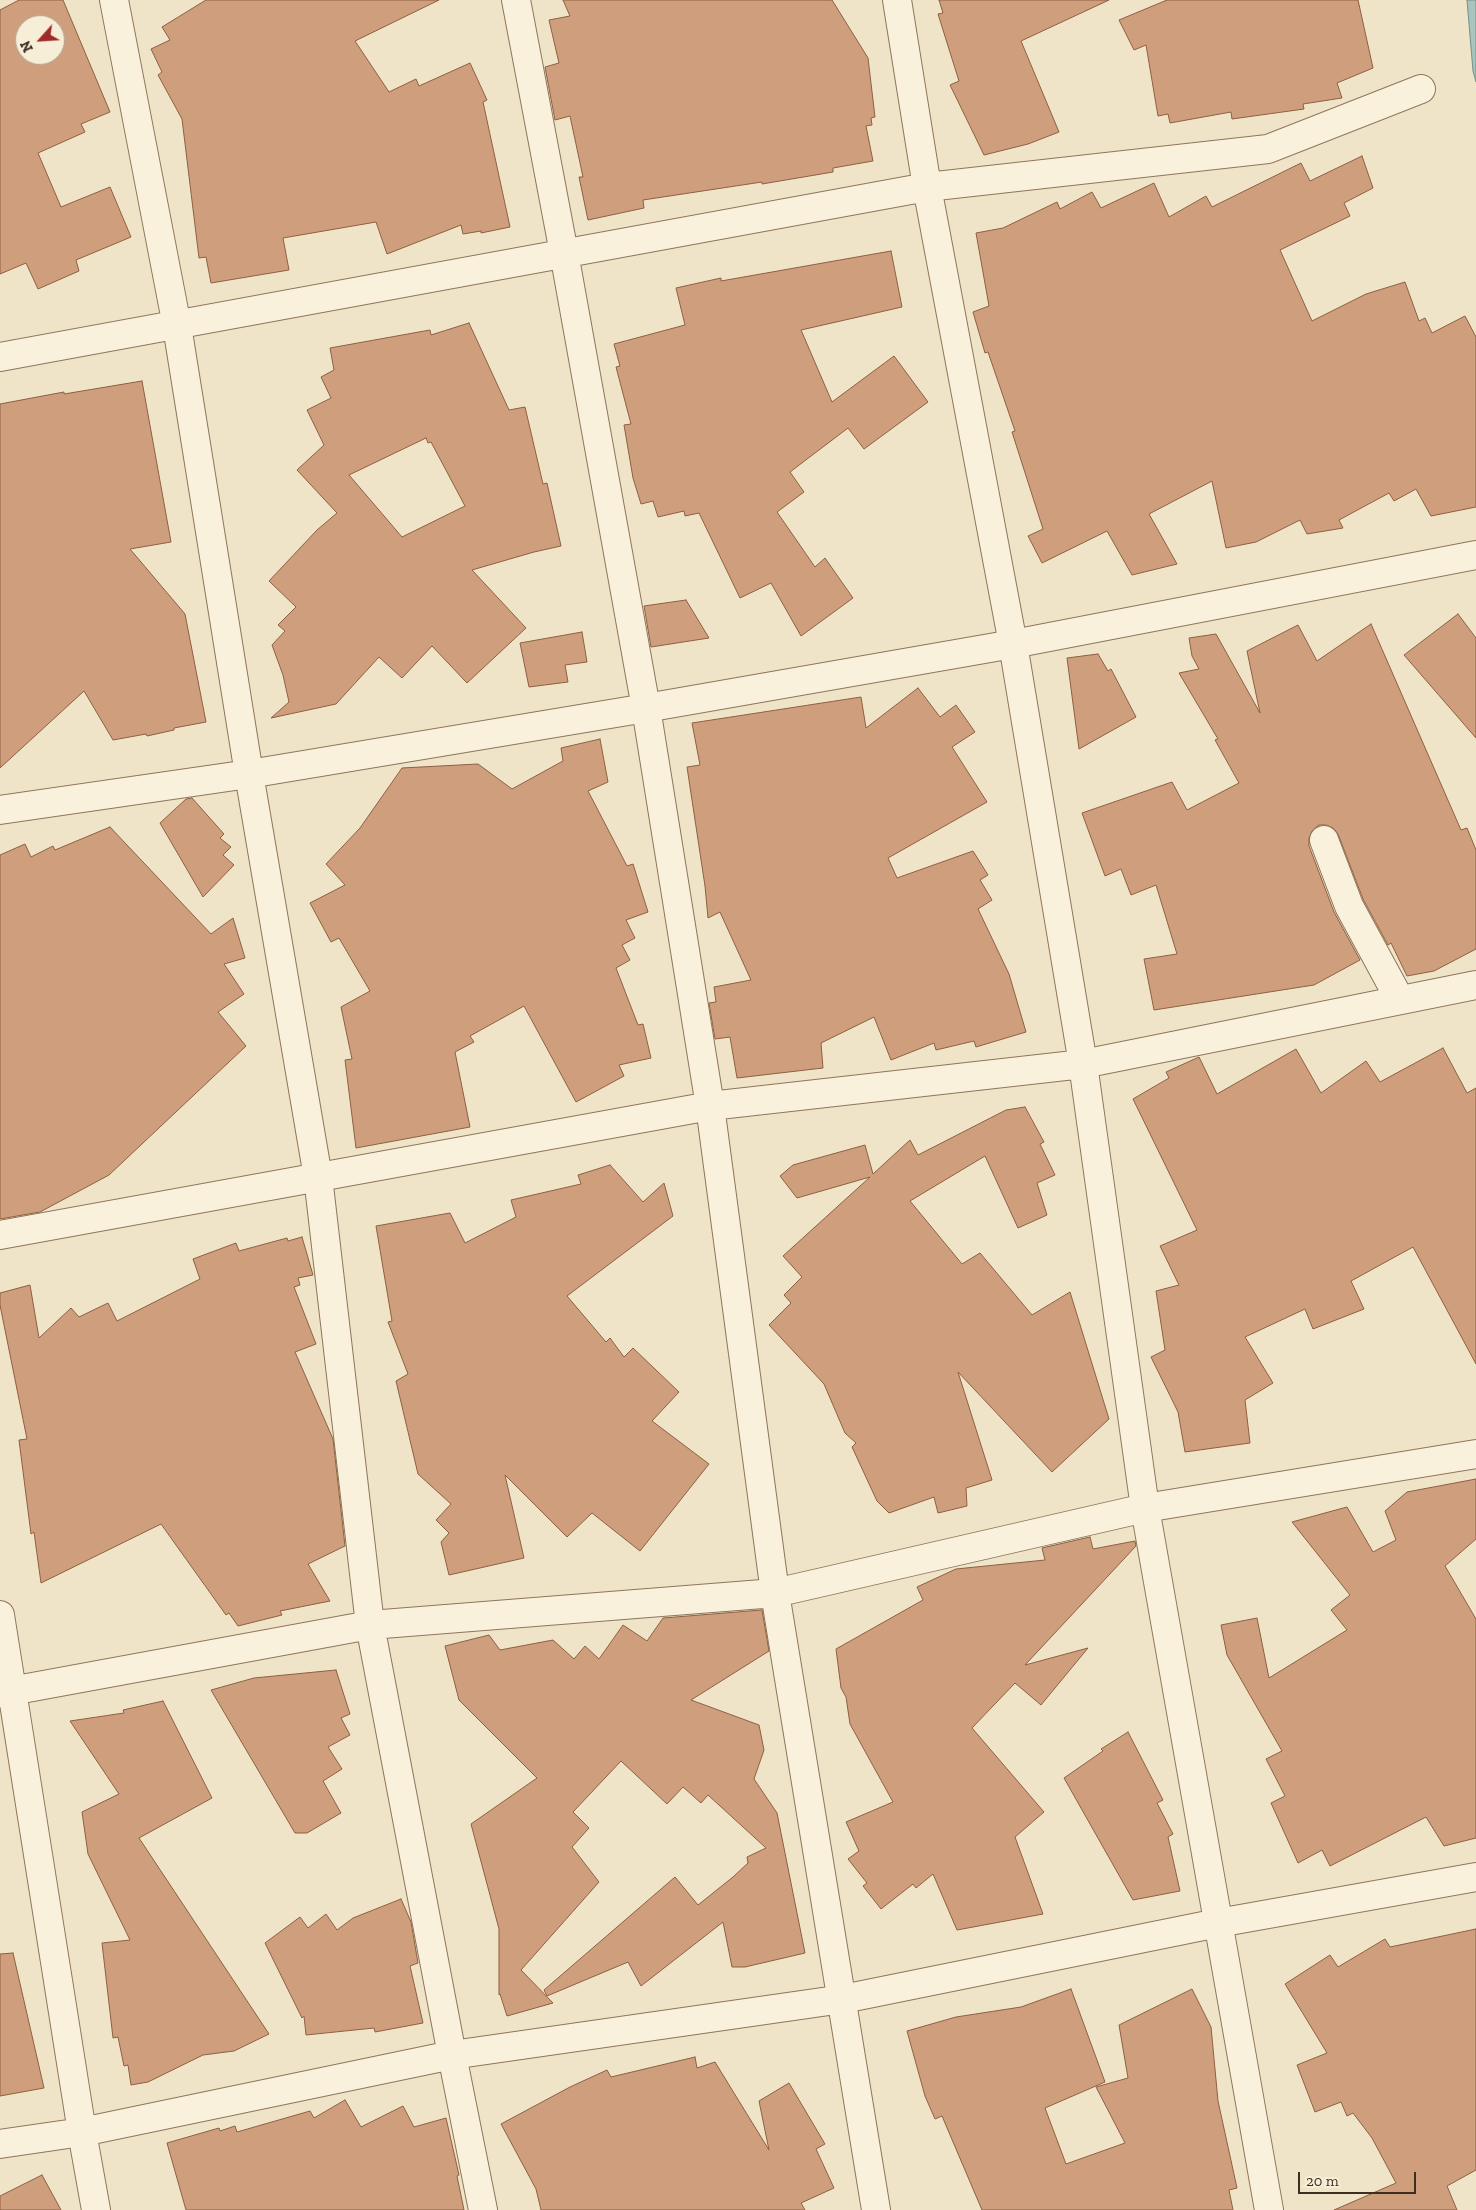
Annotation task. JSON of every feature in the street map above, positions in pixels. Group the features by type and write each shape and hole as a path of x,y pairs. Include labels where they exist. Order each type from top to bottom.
{"street":[{"path":"114,0 177,326 249,774 318,1176 370,1624 483,2210"},
{"path":"516,0 564,253 646,708 710,1106 775,1593 843,1999 876,2210"},
{"path":"897,0 927,187 1013,644 1083,1064 1146,1508 1269,2210"},
{"path":"0,358 927,187 1268,149 1422,89"},
{"path":"0,810 249,774 646,708 1013,644 1476,555"},
{"path":"1324,840 1349,906 1400,1000"},
{"path":"0,1235 710,1106 1083,1064 1476,985"},
{"path":"6,1692 370,1624 775,1593 1146,1508 1476,1454"},
{"path":"0,1615 6,1692 96,2210"},
{"path":"0,2144 82,2132 452,2055 843,1999 1218,1923 1476,1877"}],"water":[{"path":"1467,0 1476,0 1476,82 1473,71"}],"building":[{"path":"19,0 63,0 110,112 81,124 85,132 38,153 61,207 110,187 131,237 76,260 79,271 38,289 26,263 0,274 0,10"},
{"path":"206,0 439,0 355,41 389,92 416,79 419,86 470,63 487,100 483,102 510,227 481,233 481,231 463,234 461,225 387,254 376,222 283,238 289,270 211,283 206,257 199,258 182,119 158,75 162,72 151,49 170,40 162,27"},
{"path":"563,0 832,0 868,58 875,117 871,118 872,125 866,126 873,161 833,168 833,172 762,184 762,182 643,200 644,208 588,220 579,177 583,177 570,116 555,120 545,67 559,63 549,20 570,16"},
{"path":"939,0 1109,0 1021,41 1059,132 1028,144 984,155 950,85 959,81 938,14 943,13"},
{"path":"1167,0 1358,0 1373,68 1337,83 1342,98 1303,104 1304,109 1232,119 1231,112 1170,123 1168,114 1158,116 1146,45 1134,50 1119,20"},
{"path":"1362,156 1373,188 1344,203 1350,216 1280,250 1312,321 1366,294 1405,282 1419,321 1425,318 1432,333 1465,316 1476,337 1476,507 1431,516 1416,489 1394,501 1389,493 1339,520 1343,528 1307,534 1300,520 1256,542 1226,548 1212,481 1149,514 1177,564 1132,575 1107,531 1042,563 1028,536 1043,529 1012,432 1015,431 988,352 985,353 973,312 989,306 976,233 1003,228 1057,202 1060,209 1092,192 1101,208 1154,183 1169,217 1206,196 1212,207 1301,163 1310,181"},
{"path":"891,251 902,307 801,330 832,402 894,356 928,402 864,449 848,428 790,472 804,492 777,512 815,567 825,558 853,598 801,636 771,583 740,598 699,513 685,516 684,511 658,517 653,501 641,504 633,478 624,425 631,424 616,367 620,366 614,344 685,325 676,288 721,278 721,281"},
{"path":"469,323 509,410 525,407 543,484 547,483 561,546 472,570 526,628 467,683 432,646 402,678 379,657 336,704 271,718 289,702 283,675 272,645 285,631 278,625 296,607 269,581 317,530 337,513 297,470 324,445 307,410 331,398 321,377 334,370 330,348 430,330 431,335","holes":["426,438 428,443 431,442 465,506 402,537 349,475"]},
{"path":"142,381 171,542 130,549 185,614 206,722 174,728 174,730 147,736 146,734 113,740 84,691 0,768 0,404 64,392 64,394"},
{"path":"686,600 709,638 651,647 644,606"},
{"path":"1458,614 1476,638 1476,738 1404,655"},
{"path":"1371,624 1461,830 1467,828 1476,850 1476,949 1434,971 1407,976 1391,943 1388,945 1363,899 1338,834 1333,828 1319,825 1312,831 1309,838 1309,846 1334,912 1360,960 1314,985 1154,1010 1144,959 1177,954 1156,885 1131,895 1121,869 1105,876 1082,813 1172,782 1187,810 1239,783 1215,740 1218,739 1179,673 1199,669 1192,656 1189,638 1216,634 1260,713 1247,651 1298,625 1317,661"},
{"path":"582,632 587,662 565,665 568,682 529,687 520,643"},
{"path":"1098,654 1108,671 1111,669 1136,717 1079,749 1067,658"},
{"path":"918,688 940,717 956,705 975,732 952,747 987,802 888,858 897,878 973,851 988,875 980,880 992,900 978,909 1009,974 1026,1032 976,1047 974,1041 936,1050 934,1043 891,1060 874,1017 821,1043 823,1068 737,1078 730,1037 715,1039 709,1003 716,1002 714,987 751,980 720,912 708,918 687,767 700,765 692,723 861,697 866,728"},
{"path":"600,739 608,782 588,791 627,866 633,864 648,912 626,920 635,938 622,945 630,960 616,968 638,1025 643,1024 651,1058 619,1065 624,1076 576,1102 524,1006 470,1036 474,1042 455,1052 470,1127 356,1148 345,1060 352,1059 341,1007 370,991 339,938 331,942 310,903 345,885 326,864 360,828 402,768 478,764 512,789 563,761 561,748"},
{"path":"192,798 224,834 220,838 231,847 223,855 234,865 203,897 160,823 186,799"},
{"path":"110,827 211,934 233,918 245,958 224,964 244,994 218,1012 246,1046 109,1175 40,1212 0,1219 0,855 25,844 31,857 53,846 55,850"},
{"path":"1443,1048 1467,1093 1476,1088 1476,1364 1413,1247 1351,1281 1364,1309 1313,1329 1305,1309 1245,1337 1273,1383 1245,1400 1250,1443 1185,1452 1178,1412 1151,1357 1165,1350 1156,1291 1179,1285 1160,1246 1197,1230 1133,1099 1169,1078 1166,1072 1199,1057 1217,1094 1296,1049 1321,1093 1366,1061 1380,1082"},
{"path":"1025,1107 1044,1142 1040,1144 1055,1175 1037,1183 1047,1215 1018,1228 985,1156 910,1201 962,1264 980,1253 1032,1315 1070,1292 1109,1419 1052,1472 958,1372 992,1480 966,1488 967,1506 938,1513 934,1497 889,1513 877,1501 852,1447 856,1443 845,1433 824,1384 769,1325 791,1303 784,1295 802,1277 783,1256 870,1177 797,1198 780,1176 793,1165 865,1145 873,1174 910,1140 918,1155 1006,1110"},
{"path":"610,1165 643,1202 664,1183 673,1216 567,1296 606,1342 610,1338 624,1357 633,1348 679,1392 652,1421 709,1464 640,1551 592,1513 567,1537 505,1475 524,1558 449,1575 441,1542 449,1533 436,1520 451,1504 418,1474 396,1381 408,1374 388,1322 392,1321 376,1226 450,1213 465,1243 516,1217 511,1200 581,1184 578,1175"},
{"path":"302,1237 313,1275 298,1278 300,1285 294,1287 316,1344 295,1352 333,1439 345,1546 308,1564 330,1601 280,1611 282,1615 238,1626 229,1613 226,1615 161,1524 41,1583 34,1532 31,1534 19,1440 27,1439 0,1305 0,1293 30,1285 39,1338 71,1308 79,1317 108,1303 117,1321 200,1279 193,1259 236,1243 239,1251 287,1238 288,1241"},
{"path":"1476,1479 1476,1539 1445,1566 1476,1619 1476,1838 1444,1846 1426,1817 1330,1866 1322,1850 1298,1863 1271,1803 1285,1796 1266,1759 1282,1751 1227,1655 1221,1625 1257,1618 1269,1678 1347,1630 1331,1610 1350,1595 1292,1522 1347,1507 1373,1552 1396,1540 1385,1511 1407,1492"},
{"path":"1090,1537 1093,1549 1135,1541 1136,1546 1025,1665 1088,1648 1041,1705 1015,1683 972,1728 1044,1812 1015,1837 1043,1914 957,1930 933,1874 916,1888 913,1884 881,1909 863,1886 867,1883 848,1859 859,1851 846,1822 893,1802 850,1724 846,1697 841,1688 836,1649 923,1600 917,1587 956,1569 1045,1560 1042,1548"},
{"path":"762,1610 769,1651 691,1700 759,1725 764,1750 754,1779 777,1813 805,1953 745,1967 732,1967 723,1922 641,1986 628,1962 547,1996 544,1990 675,1877 698,1905 748,1863 747,1857 766,1848 708,1795 701,1803 683,1787 667,1804 621,1761 573,1812 589,1828 572,1847 599,1882 521,1970 553,2003 507,2016 499,1995 499,1929 471,1824 537,1778 459,1700 445,1646 489,1635 500,1650 553,1640 574,1659 585,1646 599,1659 623,1625 647,1641 663,1618"},
{"path":"336,1670 350,1714 341,1718 350,1735 328,1747 342,1769 323,1781 341,1813 307,1833 295,1833 211,1690 254,1678"},
{"path":"163,1701 212,1798 139,1838 269,2034 234,2051 203,2055 148,2082 131,2085 128,2065 124,2066 118,2037 113,2038 102,1943 130,1940 88,1854 82,1812 119,1794 70,1721 124,1713 123,1710"},
{"path":"1128,1732 1163,1800 1157,1803 1173,1834 1168,1837 1180,1891 1133,1900 1064,1778 1103,1751 1101,1749"},
{"path":"401,1899 411,1922 418,1963 410,1966 423,2023 375,2032 374,2028 306,2035 304,2016 302,2018 265,1943 300,1917 308,1928 326,1914 337,1930 353,1918"},
{"path":"1476,1929 1476,2170 1447,2186 1457,2210 1334,2210 1396,2183 1372,2138 1353,2113 1347,2116 1341,2102 1315,2112 1297,2065 1327,2053 1285,1984 1330,1955 1338,1967 1385,1939 1390,1947"},
{"path":"13,1953 44,2088 0,2096 0,1954"},
{"path":"1071,1989 1105,2082 1045,2108 1066,2164 1125,2143 1096,2087 1128,2078 1119,2025 1192,1989 1211,2027 1218,2101 1237,2188 1229,2190 1233,2210 982,2210 942,2116 935,2119 925,2096 907,2031 956,2017 1021,2007"},
{"path":"695,2057 697,2068 715,2062 769,2150 759,2101 789,2083 825,2144 816,2149 834,2188 801,2203 805,2210 541,2210 536,2189 501,2124 570,2087 607,2070 611,2077"},
{"path":"345,2100 361,2127 403,2106 414,2127 446,2118 459,2175 457,2176 464,2210 186,2210 167,2143 219,2128 220,2131 235,2126 237,2132 310,2111 314,2118"},
{"path":"42,2175 61,2210 0,2210 0,2196"}]}
